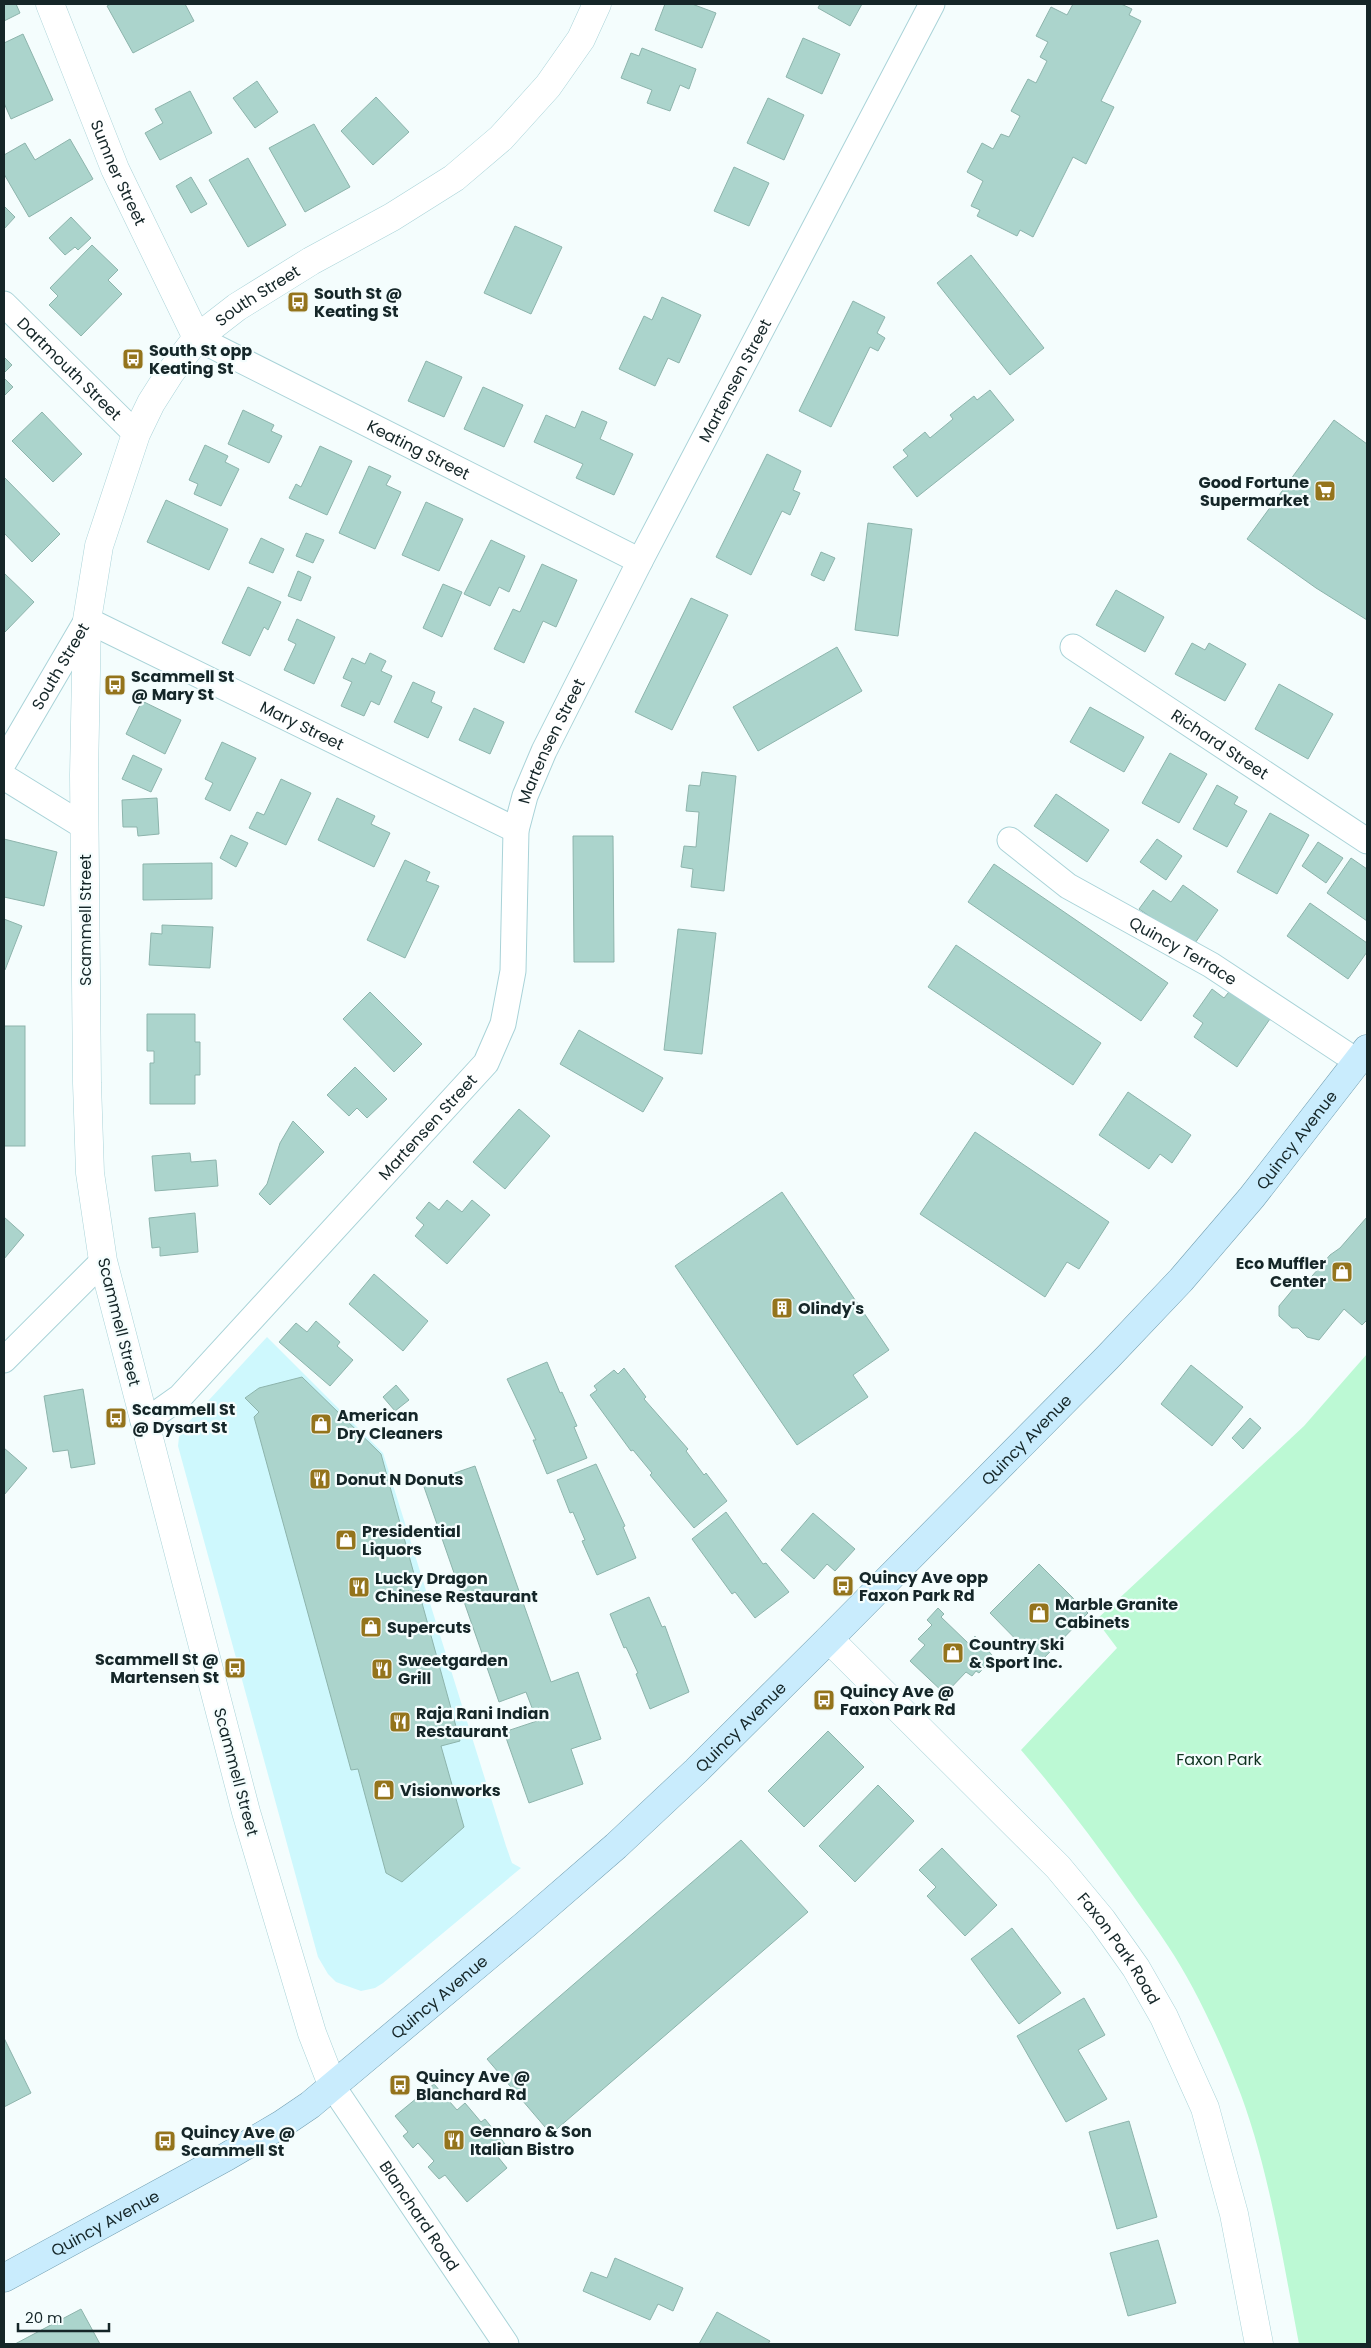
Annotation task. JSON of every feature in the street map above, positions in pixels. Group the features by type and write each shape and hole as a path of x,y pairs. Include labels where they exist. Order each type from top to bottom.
{"main road":[{"name":"Quincy Avenue","path":"4,2278 260,2138 292,2117 333,2087 622,1841 696,1771 829,1639 1107,1358 1168,1293 1252,1197 1362,1056"}],"street":[{"name":"Sumner Street","path":"50,4 115,169 198,338"},
{"name":"South Street","path":"4,762 87,620 99,546 136,434 151,403 170,373 198,338 243,303 311,261 392,217 454,178 501,138 548,86 581,38 597,4"},
{"name":"Martensen Street","path":"143,1420 180,1398 486,1063 503,1024 513,971 516,830 525,796 544,752 640,561 932,4"},
{"name":"Dartmouth Street","path":"4,304 136,434"},
{"name":"Keating Street","path":"198,338 640,561"},
{"name":"Scammell Street","path":"87,620 85,827 88,1113 90,1173 103,1261 246,1812 312,2033 333,2087"},
{"name":"Mary Street","path":"87,620 516,830"},
{"name":"Richard Street","path":"1073,647 1367,841"},
{"path":"4,777 85,827"},
{"name":"Quincy Terrace","path":"1010,840 1068,886 1211,965 1362,1056"},
{"path":"4,1360 103,1261"},
{"name":"Faxon Park Road","path":"829,1639 1058,1868 1097,1914 1136,1968 1164,2016 1204,2108 1234,2214 1259,2344"},
{"name":"Blanchard Road","path":"333,2087 506,2344"}],"shaded area":[{"path":"267,1337 383,1453 506,1846 512,1863 521,1868 383,1983 375,1988 361,1991 336,1982 328,1974 318,1957 178,1446 179,1437 185,1426"}],"green space":[{"name":"Faxon Park","path":"1367,1354 1367,2344 1299,2344 1275,2218 1260,2156 1241,2095 1208,2018 1179,1963 1154,1925 1077,1819 1021,1750 1117,1648 1096,1620 1304,1426"}],"building":[{"path":"4,4 16,4 20,13 4,21"},
{"path":"111,4 185,4 194,21 133,53 107,6"},
{"path":"665,4 692,4 716,13 702,48 655,30"},
{"path":"820,4 862,4 850,26 818,8"},
{"path":"1073,4 1121,4 1132,9 1129,15 1141,21 1101,101 1114,107 1086,164 1073,157 1033,237 1020,230 1017,236 977,216 980,210 971,206 983,181 967,172 982,143 993,149 1001,134 1009,137 1020,116 1011,111 1028,79 1036,83 1047,61 1040,57 1048,42 1036,36 1051,7 1067,15"},
{"path":"23,34 53,100 11,119 4,103 4,43"},
{"path":"803,38 840,54 822,94 786,77"},
{"path":"642,48 696,69 689,89 680,85 670,111 647,103 652,90 621,78 631,53 639,56"},
{"path":"257,81 278,112 255,128 233,98"},
{"path":"190,91 212,133 160,160 145,133 163,123 155,109"},
{"path":"376,97 409,132 373,165 341,131"},
{"path":"768,98 804,115 784,160 747,143"},
{"path":"314,124 350,187 305,212 269,148"},
{"path":"70,139 93,179 29,217 4,174 4,155 25,143 35,160"},
{"path":"248,158 286,225 248,247 209,180"},
{"path":"734,167 769,183 749,226 714,211"},
{"path":"191,177 207,204 191,213 176,186"},
{"path":"4,206 15,217 4,229"},
{"path":"71,217 91,238 78,250 75,247 65,255 49,238"},
{"path":"515,226 562,247 531,314 484,293"},
{"path":"92,245 118,270 108,280 122,294 81,336 49,305 58,296 50,288"},
{"path":"971,255 1044,348 1010,375 937,283"},
{"path":"662,297 701,315 679,363 668,358 655,386 619,369 644,316 652,320"},
{"path":"853,301 885,317 877,333 885,338 878,351 870,347 831,427 799,411"},
{"path":"4,357 12,365 4,373"},
{"path":"426,361 462,377 444,417 408,401"},
{"path":"4,378 13,387 4,396"},
{"path":"483,387 523,405 504,447 464,429"},
{"path":"990,390 1014,420 917,497 893,467 908,456 903,450 925,432 930,438 953,419 950,415 974,396 977,400"},
{"path":"243,410 274,425 271,431 282,436 269,463 228,444"},
{"path":"582,411 607,422 600,439 633,454 614,495 576,478 583,464 534,442 546,415 575,428"},
{"path":"42,412 82,454 53,482 12,441"},
{"name":"Good Fortune Supermarket","path":"1334,420 1367,444 1367,620 1316,588 1247,539"},
{"path":"205,445 228,456 225,462 239,469 221,506 194,494 198,484 189,480"},
{"path":"320,446 352,461 327,515 289,498 296,484 301,487"},
{"path":"767,454 801,471 793,490 800,493 790,515 782,511 751,575 716,557"},
{"path":"369,466 391,476 386,485 401,492 375,549 339,533"},
{"path":"4,477 60,534 32,562 4,533"},
{"path":"166,500 228,529 209,570 147,542"},
{"path":"426,502 463,519 439,571 402,555"},
{"path":"868,523 912,529 898,636 855,630"},
{"path":"306,533 324,540 313,563 296,556"},
{"path":"261,538 284,549 273,573 249,563"},
{"path":"491,540 525,556 509,592 499,587 490,606 464,594"},
{"path":"821,552 835,558 824,581 811,575"},
{"path":"542,564 577,580 556,627 543,621 524,663 494,649 513,609 520,612"},
{"path":"298,571 311,577 301,601 288,596"},
{"path":"4,573 34,602 5,632 4,631"},
{"path":"443,584 462,592 442,637 423,628"},
{"path":"248,587 281,602 268,630 264,627 250,656 222,643"},
{"path":"1116,590 1164,617 1145,652 1096,625"},
{"path":"691,598 728,615 672,730 635,712"},
{"path":"297,619 335,637 314,684 284,670 296,644 288,640"},
{"path":"1192,643 1205,650 1209,643 1246,664 1225,701 1175,674"},
{"path":"837,647 862,691 758,751 733,707"},
{"path":"370,653 386,661 381,671 392,676 379,705 371,701 364,716 341,706 352,682 343,678 352,658 365,664"},
{"path":"413,682 435,692 431,702 442,707 428,738 394,722"},
{"path":"1279,684 1333,714 1308,759 1255,729"},
{"path":"142,701 181,720 165,754 126,734"},
{"path":"1090,707 1144,737 1124,772 1070,742"},
{"path":"474,708 504,722 490,754 459,740"},
{"path":"222,742 256,758 230,811 205,799 213,783 205,779"},
{"path":"1170,753 1207,774 1179,823 1142,803"},
{"path":"133,755 162,769 151,792 122,779"},
{"path":"702,772 736,776 724,891 691,887 693,869 681,867 684,846 696,847 699,812 686,811 689,785 700,786"},
{"path":"281,779 311,793 286,845 249,828 257,812 264,815"},
{"path":"1217,785 1238,797 1234,804 1247,811 1227,847 1193,829"},
{"path":"1056,794 1109,830 1087,862 1034,826"},
{"path":"157,798 159,834 138,836 137,827 123,827 122,800"},
{"path":"337,798 375,816 371,824 390,833 374,867 318,840"},
{"path":"1270,813 1309,835 1277,894 1237,872"},
{"path":"231,835 248,843 236,867 220,858"},
{"path":"573,836 613,836 614,962 574,962"},
{"path":"4,839 57,852 44,906 4,897"},
{"path":"1157,839 1182,856 1166,880 1140,862"},
{"path":"1318,842 1343,858 1326,883 1302,866"},
{"path":"1351,858 1367,869 1367,921 1327,893"},
{"path":"405,860 430,872 426,881 439,886 405,958 367,940"},
{"path":"212,863 212,899 143,900 143,864"},
{"path":"994,864 1168,983 1141,1021 968,902"},
{"path":"1183,885 1218,910 1193,946 1139,909 1153,890 1171,902"},
{"path":"1310,903 1367,943 1367,952 1348,979 1287,936"},
{"path":"4,919 22,926 5,970 4,969"},
{"path":"162,925 213,927 210,968 149,965 151,933 162,934"},
{"path":"678,929 716,933 702,1054 664,1050"},
{"path":"956,945 1101,1043 1073,1085 928,987"},
{"path":"1232,988 1272,1016 1237,1067 1194,1037 1203,1023 1193,1016 1212,989 1224,998"},
{"path":"370,992 422,1044 394,1072 343,1019"},
{"path":"147,1014 195,1014 195,1042 200,1042 200,1075 195,1075 195,1104 150,1104 150,1063 154,1063 154,1051 147,1051"},
{"path":"4,1026 25,1026 25,1146 4,1146"},
{"path":"579,1030 663,1078 643,1112 560,1064"},
{"path":"355,1067 387,1099 367,1118 357,1108 349,1116 327,1095"},
{"path":"1128,1092 1191,1135 1172,1163 1160,1154 1149,1169 1099,1135"},
{"path":"519,1109 550,1136 505,1189 473,1162"},
{"path":"293,1121 324,1152 270,1205 259,1194 267,1184 280,1143"},
{"path":"975,1132 1109,1222 1079,1269 1067,1262 1045,1297 920,1214"},
{"path":"190,1153 191,1162 216,1160 218,1186 155,1191 152,1156"},
{"name":"Olindy's","path":"782,1192 889,1350 853,1375 868,1397 797,1445 675,1266"},
{"path":"447,1200 462,1212 472,1200 490,1215 447,1264 415,1236 424,1225 416,1218 429,1202 439,1210"},
{"path":"195,1213 198,1252 160,1256 160,1247 152,1248 149,1218"},
{"path":"4,1217 24,1235 4,1259"},
{"name":"Eco Muffler Center","path":"1367,1217 1367,1320 1362,1325 1344,1309 1319,1340 1307,1337 1298,1328 1292,1328 1279,1316 1279,1306 1294,1288 1301,1289 1330,1255 1340,1248"},
{"path":"374,1274 428,1321 403,1351 349,1304"},
{"path":"316,1321 340,1342 337,1346 353,1360 330,1386 279,1342 296,1323 307,1332"},
{"path":"547,1362 577,1426 574,1427 587,1458 547,1474 533,1440 536,1440 507,1379"},
{"path":"1191,1365 1243,1407 1212,1446 1161,1404"},
{"path":"624,1368 646,1397 644,1399 688,1449 686,1451 704,1475 706,1473 727,1501 694,1528 650,1475 652,1473 633,1450 631,1451 590,1395 597,1390 594,1386 614,1370 618,1374"},
{"path":"302,1377 381,1454 460,1741 441,1746 464,1827 402,1882 386,1873 358,1769 351,1770 254,1417 259,1412 245,1398 259,1388"},
{"path":"396,1385 409,1400 395,1411 383,1397"},
{"path":"83,1389 95,1464 71,1468 68,1450 53,1452 44,1396"},
{"path":"1250,1418 1261,1428 1243,1449 1232,1438"},
{"path":"4,1448 27,1468 4,1495"},
{"path":"596,1464 625,1526 623,1527 636,1558 597,1575 582,1541 585,1540 573,1512 570,1513 557,1480"},
{"path":"475,1466 551,1682 578,1672 601,1739 571,1749 583,1784 529,1803 504,1732 537,1721 526,1692 499,1702 423,1484"},
{"path":"726,1512 763,1564 766,1563 789,1592 755,1618 735,1592 732,1594 692,1539"},
{"path":"813,1513 855,1549 835,1571 827,1564 814,1579 781,1550"},
{"name":"Marble Granite Cabinets","path":"1039,1564 1088,1613 1039,1663 990,1613"},
{"path":"649,1597 662,1627 665,1626 689,1692 650,1709 636,1674 638,1673 626,1647 624,1648 610,1614"},
{"name":"Country Ski & Sport Inc.","path":"938,1608 944,1614 941,1617 968,1643 975,1636 992,1655 985,1663 987,1665 979,1673 976,1671 972,1676 966,1672 945,1694 910,1661 925,1645 918,1639 932,1625 927,1620"},
{"path":"828,1731 864,1767 804,1827 768,1791"},
{"path":"878,1785 914,1821 855,1882 819,1846"},
{"path":"741,1840 808,1912 551,2134 487,2059"},
{"path":"942,1848 997,1905 965,1936 927,1896 936,1887 919,1870"},
{"path":"1012,1928 1061,1993 1019,2024 971,1959"},
{"path":"1084,1998 1105,2035 1078,2050 1107,2099 1066,2122 1017,2036"},
{"path":"4,2038 31,2093 4,2107"},
{"name":"Gennaro & Son Italian Bistro","path":"434,2084 457,2110 465,2103 481,2122 485,2119 509,2149 498,2157 507,2168 467,2202 445,2175 439,2179 428,2167 434,2161 418,2143 413,2148 403,2136 408,2132 395,2116"},
{"path":"1129,2121 1157,2217 1117,2229 1089,2132"},
{"path":"1158,2240 1176,2303 1128,2316 1110,2253"},
{"path":"615,2258 683,2288 673,2311 658,2304 650,2320 583,2291 591,2272 607,2278"},
{"path":"81,2309 100,2344 15,2344"},
{"path":"717,2312 770,2341 768,2344 699,2344"}],"place":[{"name":"South St @ Keating St","path":"298,302"},
{"name":"South St opp Keating St","path":"133,359"},
{"name":"Good Fortune Supermarket","path":"1325,491"},
{"name":"Scammell St @ Mary St","path":"115,685"},
{"name":"Eco Muffler Center","path":"1342,1272"},
{"name":"Olindy's","path":"782,1308"},
{"name":"Scammell St @ Dysart St","path":"116,1418"},
{"name":"American Dry Cleaners","path":"321,1424"},
{"name":"Donut N Donuts","path":"320,1479"},
{"name":"Presidential Liquors","path":"346,1540"},
{"name":"Quincy Ave opp Faxon Park Rd","path":"843,1586"},
{"name":"Lucky Dragon Chinese Restaurant","path":"359,1587"},
{"name":"Marble Granite Cabinets","path":"1039,1613"},
{"name":"Supercuts","path":"371,1627"},
{"name":"Country Ski & Sport Inc.","path":"953,1653"},
{"name":"Scammell St @ Martensen St","path":"235,1668"},
{"name":"Sweetgarden Grill","path":"382,1669"},
{"name":"Quincy Ave @ Faxon Park Rd","path":"824,1700"},
{"name":"Raja Rani Indian Restaurant","path":"400,1722"},
{"name":"Visionworks","path":"384,1790"},
{"name":"Quincy Ave @ Blanchard Rd","path":"400,2085"},
{"name":"Gennaro & Son Italian Bistro","path":"454,2140"},
{"name":"Quincy Ave @ Scammell St","path":"165,2141"}]}
